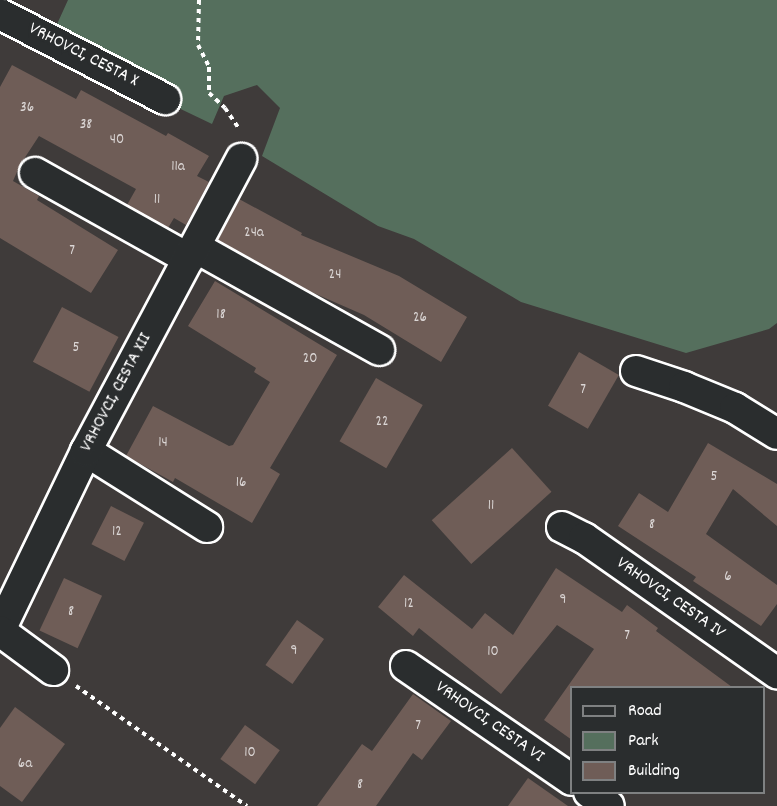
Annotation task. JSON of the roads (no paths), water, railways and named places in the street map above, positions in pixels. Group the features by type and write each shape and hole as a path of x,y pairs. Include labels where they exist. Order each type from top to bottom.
{"street":[{"name":"VRHOVCI, CESTA X","path":"0,14 165,99"},
{"name":"VRHOVCI, CESTA XII","path":"54,670 0,631 86,451 241,159"},
{"path":"35,173 379,350"},
{"path":"636,371 684,387 735,408 777,434"},
{"path":"86,451 207,527"},
{"name":"VRHOVCI, CESTA IV","path":"562,527 584,538 777,673"},
{"name":"VRHOVCI, CESTA VI","path":"406,666 570,779"},
{"path":"593,794 609,806"}]}
